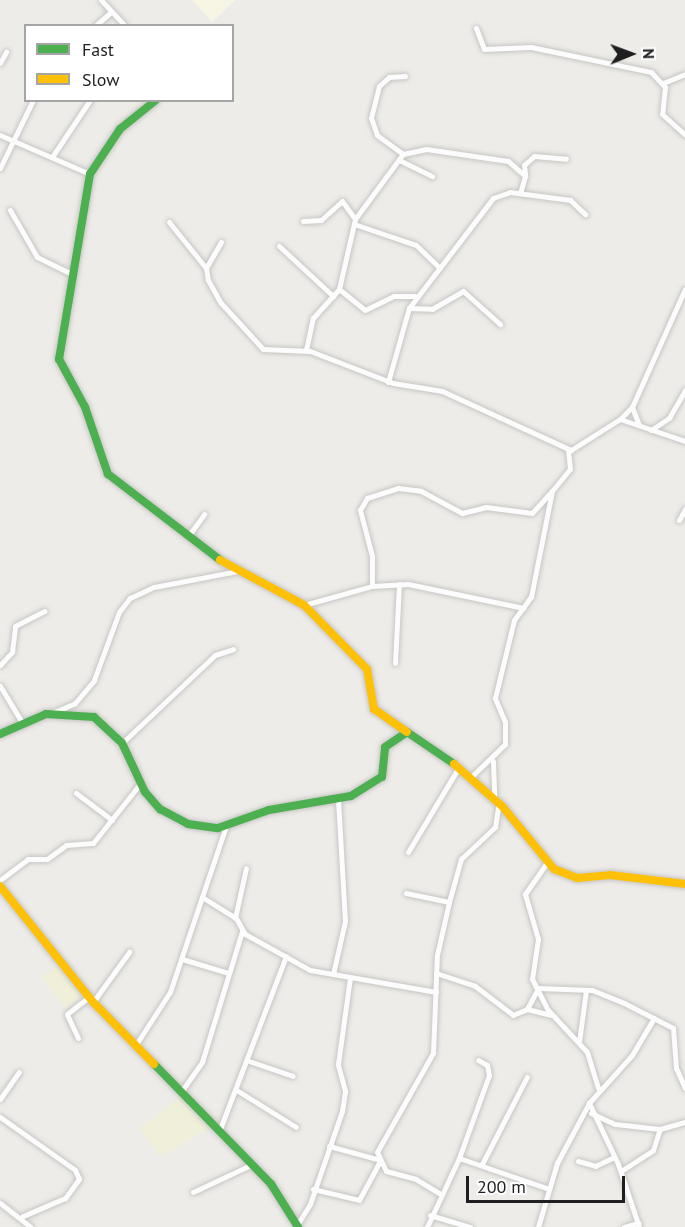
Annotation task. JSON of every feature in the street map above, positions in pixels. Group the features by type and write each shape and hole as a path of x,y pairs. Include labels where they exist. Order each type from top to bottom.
{"street":[{"path":"101,0 123,24"},
{"path":"97,24 111,12"},
{"path":"476,28 484,49 531,47 566,57 608,59 643,68 663,83"},
{"path":"0,63 6,52"},
{"path":"663,83 685,74"},
{"path":"405,76 389,77 379,86 370,118 377,135 401,157 432,176"},
{"path":"663,83 662,114 685,135"},
{"path":"0,168 32,102"},
{"path":"52,157 89,102"},
{"path":"153,102 120,129 90,174 78,225 74,275 59,359 85,407 105,470 214,557 304,604 367,669 374,709 496,801 546,864 578,878 610,875 685,884"},
{"path":"0,135 11,142 90,174"},
{"path":"306,350 313,318 339,289 354,222 401,157 426,149 469,153 508,161 525,176"},
{"path":"520,193 525,176 524,165 534,156 566,159"},
{"path":"388,382 409,308 415,296 440,268 493,198 520,193 570,200 585,214"},
{"path":"303,221 321,220 340,201 354,222 416,245 440,268"},
{"path":"10,210 37,257 74,275"},
{"path":"169,222 206,268 211,289 258,346 306,350 388,382 449,393 568,449"},
{"path":"206,268 221,242"},
{"path":"279,246 333,296"},
{"path":"568,449 620,419 632,407 685,288"},
{"path":"339,289 365,310 394,296 415,296"},
{"path":"409,308 432,309 463,291 500,324"},
{"path":"651,430 669,418 685,390"},
{"path":"632,407 639,426"},
{"path":"620,419 685,441"},
{"path":"372,586 372,556 360,510 367,498 398,488 421,490 457,512 486,507 532,513 570,469 568,449"},
{"path":"468,780 493,761 506,738 495,698 514,620 531,597 552,491"},
{"path":"679,520 685,509"},
{"path":"189,535 204,514"},
{"path":"0,734 75,703 94,680 119,612 130,598 154,587 243,571"},
{"path":"304,604 372,586 399,584 524,608"},
{"path":"395,663 399,584"},
{"path":"0,665 12,652 15,626 44,611"},
{"path":"122,743 215,655 233,649"},
{"path":"0,686 23,724"},
{"path":"50,714 94,717 122,743 140,784 154,803 173,817 198,827 226,826 269,810 338,799 382,777 385,747 407,732"},
{"path":"313,1189 359,1200 433,1053 436,973 449,902 461,859 495,827 493,761"},
{"path":"408,852 457,770"},
{"path":"0,880 28,859 47,859 66,845 89,846 140,784"},
{"path":"76,793 112,820"},
{"path":"333,974 345,921 338,799"},
{"path":"135,1046 155,1020 182,959 226,826"},
{"path":"546,864 525,894 538,939 531,975 552,1015 579,1042 595,1071 598,1088"},
{"path":"235,918 246,868"},
{"path":"0,885 91,999 253,1164 298,1226"},
{"path":"406,893 449,902"},
{"path":"202,897 235,918 242,931 286,956 333,974 436,992"},
{"path":"181,1092 198,1072 242,931"},
{"path":"78,1038 67,1014 91,999 129,952"},
{"path":"220,1129 238,1091 286,956"},
{"path":"182,959 228,973"},
{"path":"436,973 475,986 508,1013 527,1010 552,1015"},
{"path":"298,1226 329,1146 345,1095 338,1064 350,978"},
{"path":"538,988 586,990 654,1018 676,1032 676,1068 685,1088"},
{"path":"527,1010 538,988"},
{"path":"579,1042 586,990"},
{"path":"538,1227 549,1189 589,1103 598,1088 632,1055 654,1018"},
{"path":"427,1227 439,1192 459,1158 489,1075 487,1065 478,1060"},
{"path":"249,1061 293,1076"},
{"path":"0,1099 19,1072"},
{"path":"482,1164 527,1077"},
{"path":"238,1091 297,1127"},
{"path":"589,1103 591,1113 621,1171 638,1225 624,1227"},
{"path":"591,1113 615,1124 660,1129 685,1122"},
{"path":"0,1117 75,1170 79,1179 65,1198 23,1216"},
{"path":"621,1171 653,1150 660,1129"},
{"path":"329,1146 378,1161 386,1171 416,1179 439,1192"},
{"path":"578,1161 595,1166 614,1157"},
{"path":"459,1158 482,1164 549,1189"},
{"path":"193,1191 253,1164"},
{"path":"0,1203 23,1216 31,1227"},
{"path":"430,1215 470,1227"}],"shaded area":[{"path":"192,0 235,0 212,22"},
{"path":"58,965 83,995 67,1010 41,977"},
{"path":"181,1096 213,1126 160,1157 140,1128"}],"traffic: fast":[{"path":"154,102 120,129 90,174 59,359 85,407 108,474 220,560"},
{"path":"0,734 46,714 94,717 122,743 145,792 160,809 188,824 218,828 269,810 351,796 382,777 385,747 407,732 454,764"},
{"path":"154,1064 271,1184 298,1227"}],"traffic: slow":[{"path":"220,560 304,605 367,669 374,709 407,732"},
{"path":"454,764 502,806 554,869 577,878 610,875 685,884"},
{"path":"0,886 93,1002 154,1064"}]}
